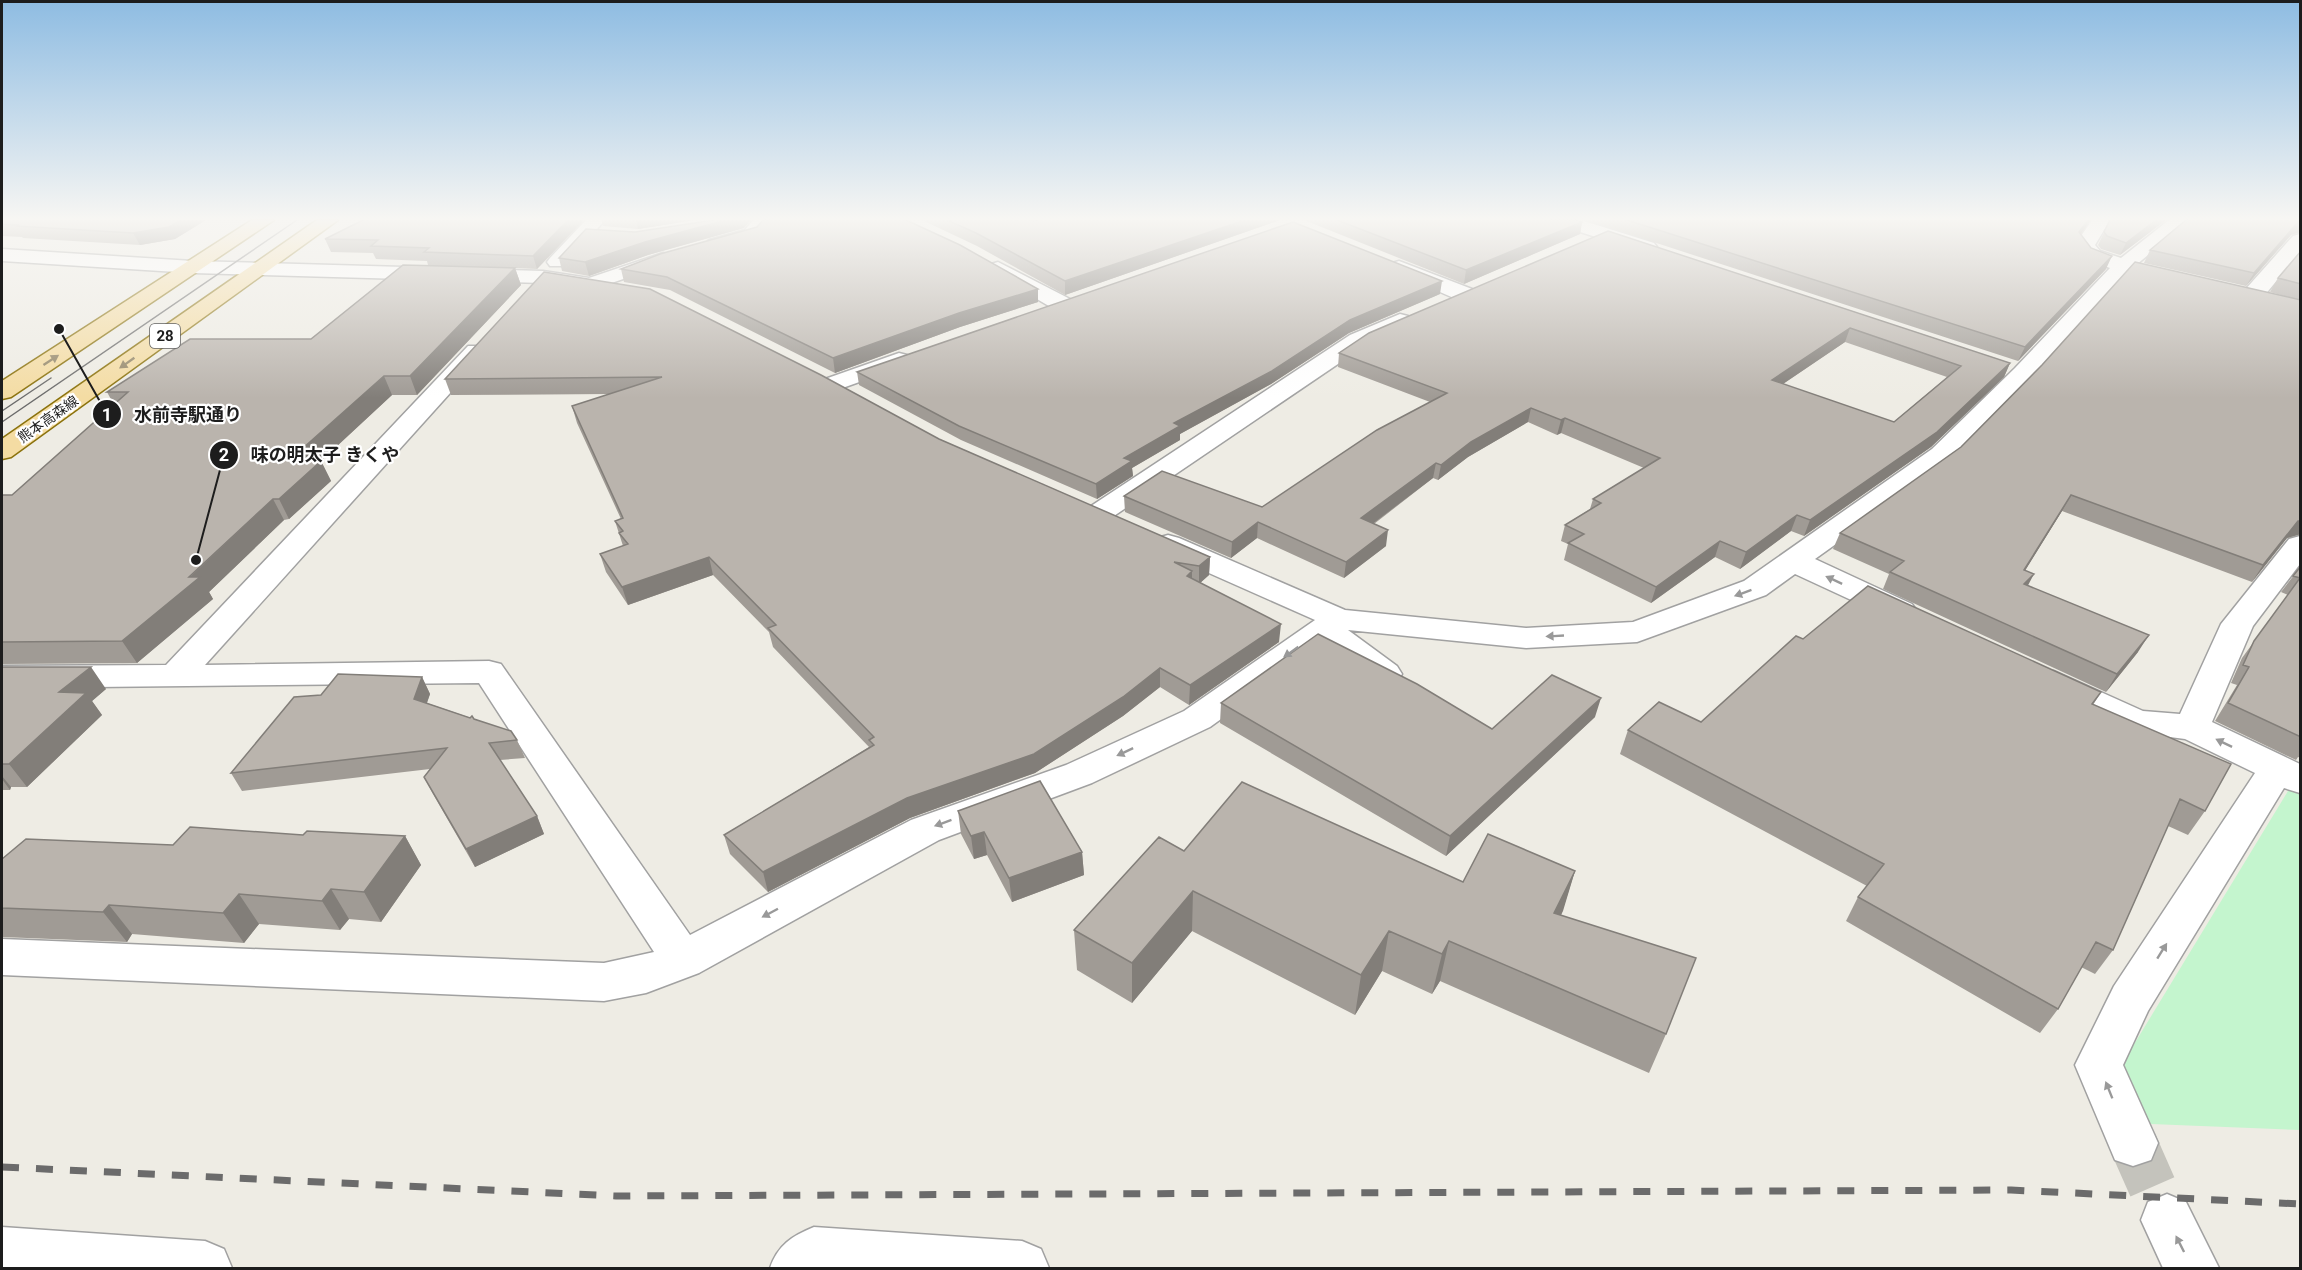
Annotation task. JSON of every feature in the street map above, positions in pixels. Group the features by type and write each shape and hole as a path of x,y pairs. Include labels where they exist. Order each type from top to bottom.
{"main road":[{"name":"28","path":"2,392 174,279"},
{"name":"熊本高森線","path":"2,451 245,279"}],"street":[{"path":"519,303 541,279"},
{"path":"559,279 591,284 626,279"},
{"path":"1018,279 1062,304"},
{"path":"1428,279 1464,294"},
{"path":"2,957 604,982 646,975 683,960 925,830 1079,774 1197,719 1332,623 1526,638 1637,632 1755,588 1791,560 1942,455 2012,369 2120,279"},
{"path":"2231,291 2262,298 2275,279"},
{"path":"1384,674 1332,623 1087,509 1358,340 1486,284"},
{"path":"1033,313 1084,297"},
{"path":"175,676 495,329"},
{"path":"863,400 823,379 917,353"},
{"path":"2192,727 2237,624 2301,545"},
{"path":"1791,560 1929,624"},
{"path":"2024,668 2137,722 2192,727 2289,775 2130,1000 2099,1065 2133,1143"},
{"path":"2,677 489,672 683,960"},
{"path":"2167,1220 2192,1269"},
{"path":"2,1254 205,1269"},
{"path":"797,1269 814,1254 1022,1269"}],"green space":[{"path":"2291,786 2300,790 2300,1130 2151,1124 2119,1069"}],"building":[{"path":"385,279 504,279 410,376 384,376 292,458 321,461 279,499 273,499 189,577 200,577 122,641 2,642 2,495 12,495 128,392 107,392 190,339 311,339"},
{"path":"537,279 589,279 650,289 821,375 939,439 1210,557 1199,566 1174,562 1192,571 1187,576 1281,624 1190,685 1160,668 1123,697 1034,754 907,798 763,872 724,835 874,745 869,740 874,737 768,628 776,625 709,557 622,587 600,554 628,544 619,533 623,531 615,521 623,518 572,406 662,377 445,379"},
{"path":"672,279 1021,279 1038,289 959,313 833,358"},
{"path":"1127,279 1442,281 1350,320 1272,371 1174,423 1180,426 1124,458 1132,461 1096,484 959,426 857,372"},
{"path":"1495,279 1755,279 2010,363 1937,432 1810,520 1797,515 1746,552 1720,541 1656,587 1568,543 1584,534 1565,525 1601,503 1593,499 1660,458 1565,418 1561,420 1531,408 1471,442 1441,465 1436,463 1361,518 1388,530 1346,562 1258,522 1232,542 1124,496 1162,471 1262,507 1377,430 1447,393 1339,353 1369,333","holes":["1850,328 1961,366 1894,422 1772,380"]},
{"path":"1813,279 2090,279 2025,347"},
{"path":"2119,279 2210,279 2301,300 2301,521 2298,521 2263,565 2071,495 2024,570 2034,574 2024,584 2149,635 2117,674 1890,572 1904,561 1840,533 1961,447 2042,365"},
{"path":"2283,279 2301,279 2301,284"},
{"path":"2301,566 2301,737 2228,703 2249,667 2243,665 2254,641 2300,578 2293,576"},
{"path":"1868,586 2101,692 2092,704 2231,764 2205,811 2180,799 2113,950 2096,942 2058,1009 1858,897 1884,864 1628,730 1659,702 1701,722 1796,636 1803,639"},
{"path":"1318,634 1417,684 1492,729 1552,675 1601,698 1450,836 1221,703"},
{"path":"2,667 91,667 59,692 86,693 9,764 2,764"},
{"path":"338,674 422,677 414,699 470,718 472,716 474,719 511,731 517,740 489,743 537,816 466,849 424,777 447,748 231,773 294,697 321,695"},
{"path":"1040,781 1082,852 1009,878 984,832 971,836 958,811"},
{"path":"1242,782 1463,882 1488,834 1575,871 1554,913 1696,958 1666,1034 1449,941 1442,954 1389,931 1361,975 1193,891 1132,963 1074,930 1159,837 1184,851"},
{"path":"190,827 303,835 307,831 405,836 364,892 331,889 322,901 239,894 223,913 109,905 103,912 2,908 2,859 26,839 173,845"}],"tunnel":[{"path":"2133,1143 2167,1220"}],"tram line":[{"path":"2,422 210,279"},
{"path":"2,411 51,378"}],"railway":[{"path":"2,1167 616,1196 2011,1190 2300,1204"}],"place":[{"name":"水前寺駅通り","path":"59,329"},
{"name":"味の明太子 きくや","path":"196,560"}]}
